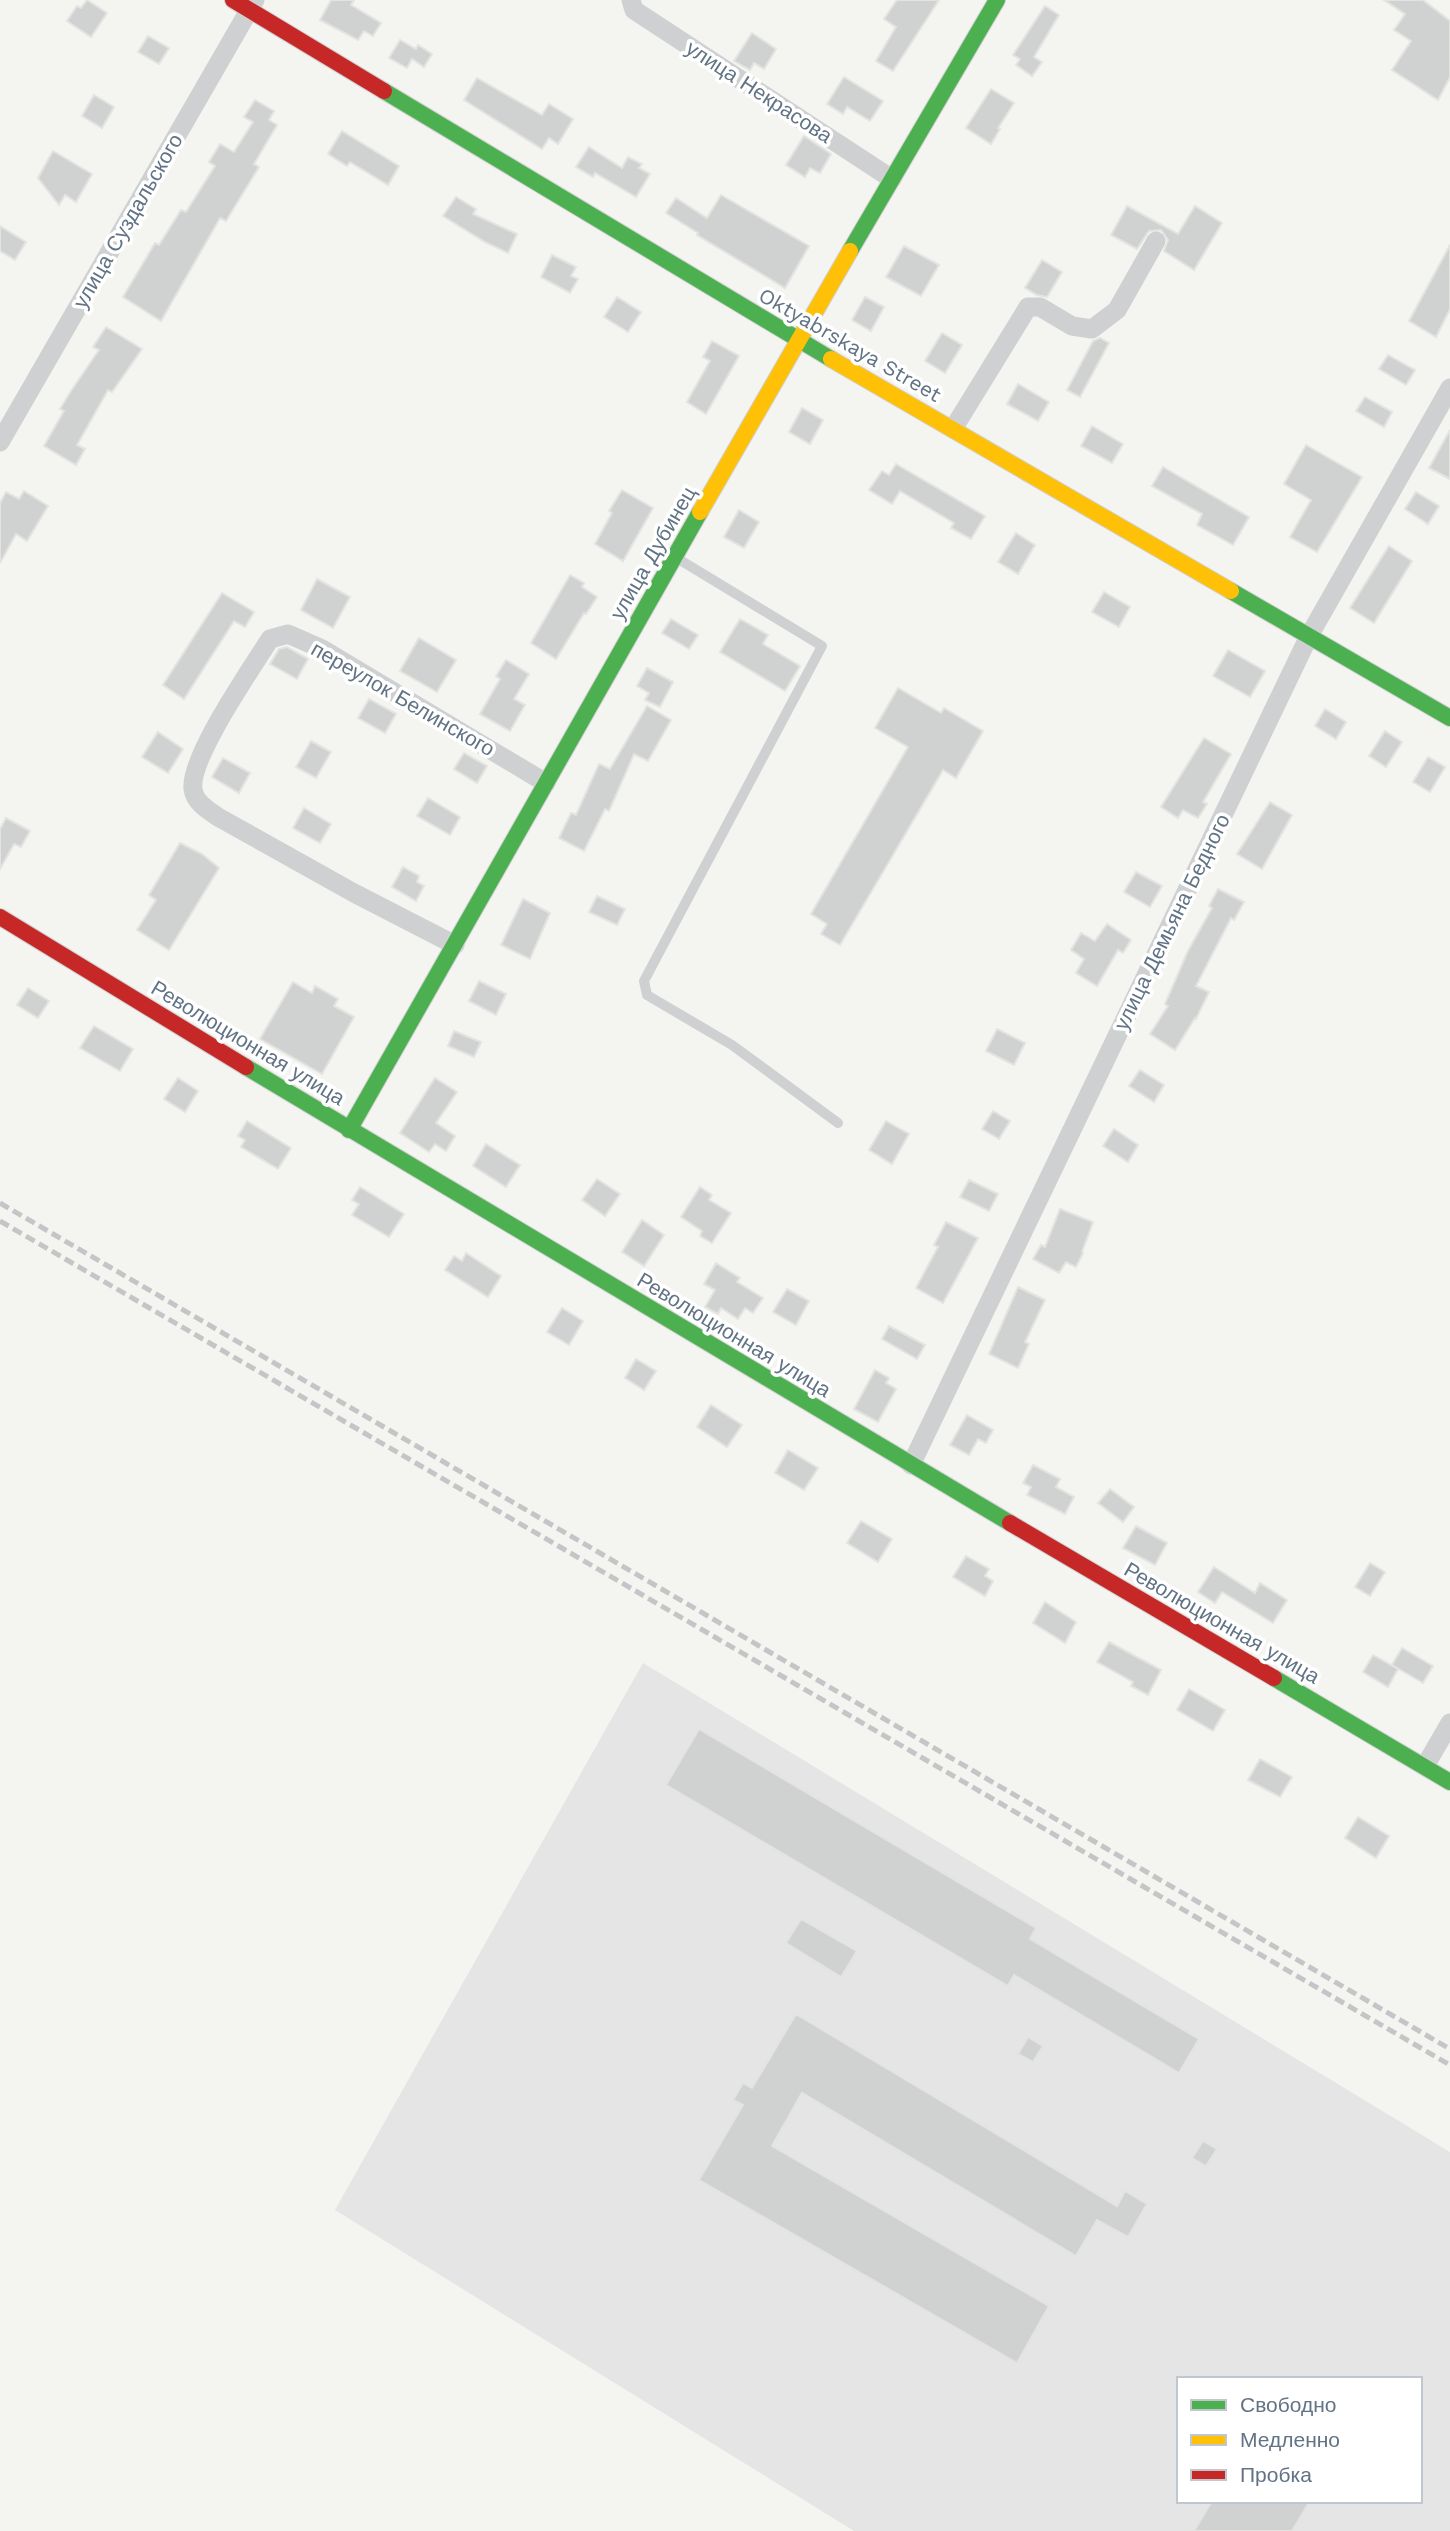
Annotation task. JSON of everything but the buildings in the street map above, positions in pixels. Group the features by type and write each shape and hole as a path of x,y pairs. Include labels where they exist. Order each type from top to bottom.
{"street":[{"name":"улица Некрасова","path":"631,0 634,10 892,179"},
{"name":"улица Дубинец","path":"349,1130 798,340 997,0"},
{"name":"Oktyabrskaya Street","path":"246,3 798,340 1450,718"},
{"name":"улица Суздальского","path":"0,442 246,3"},
{"path":"953,429 1028,307 1040,307 1072,326 1092,329 1117,310 1156,241"},
{"name":"улица Демьяна Бедного","path":"911,1465 1309,635 1450,388"},
{"name":"переулок Белинского","path":"455,945 309,868 218,817 198,802 193,789 196,765 215,731 270,639 288,634 322,649 546,783"},
{"name":"Революционная улица","path":"0,917 349,1130 1450,1782"},
{"path":"1425,1766 1450,1723"}],"lane":[{"path":"675,556 822,646 644,981 647,995 732,1045 838,1123"}],"shaded area":[{"path":"643,1663 1450,2152 1450,2531 854,2531 335,2210"}],"railway":[{"path":"0,1203 1450,2049"},
{"path":"0,1221 1450,2065"}],"traffic: fast":[{"path":"850,251 997,0"},
{"path":"384,91 831,359"},
{"path":"349,1130 700,512"},
{"path":"1231,591 1450,718"},
{"path":"246,1067 1010,1523"},
{"path":"1274,1678 1450,1782"}],"traffic: slow":[{"path":"700,512 850,251"},
{"path":"831,359 1231,591"}],"traffic: jam":[{"path":"233,0 384,91"},
{"path":"0,917 246,1067"},
{"path":"1010,1523 1274,1678"}]}
